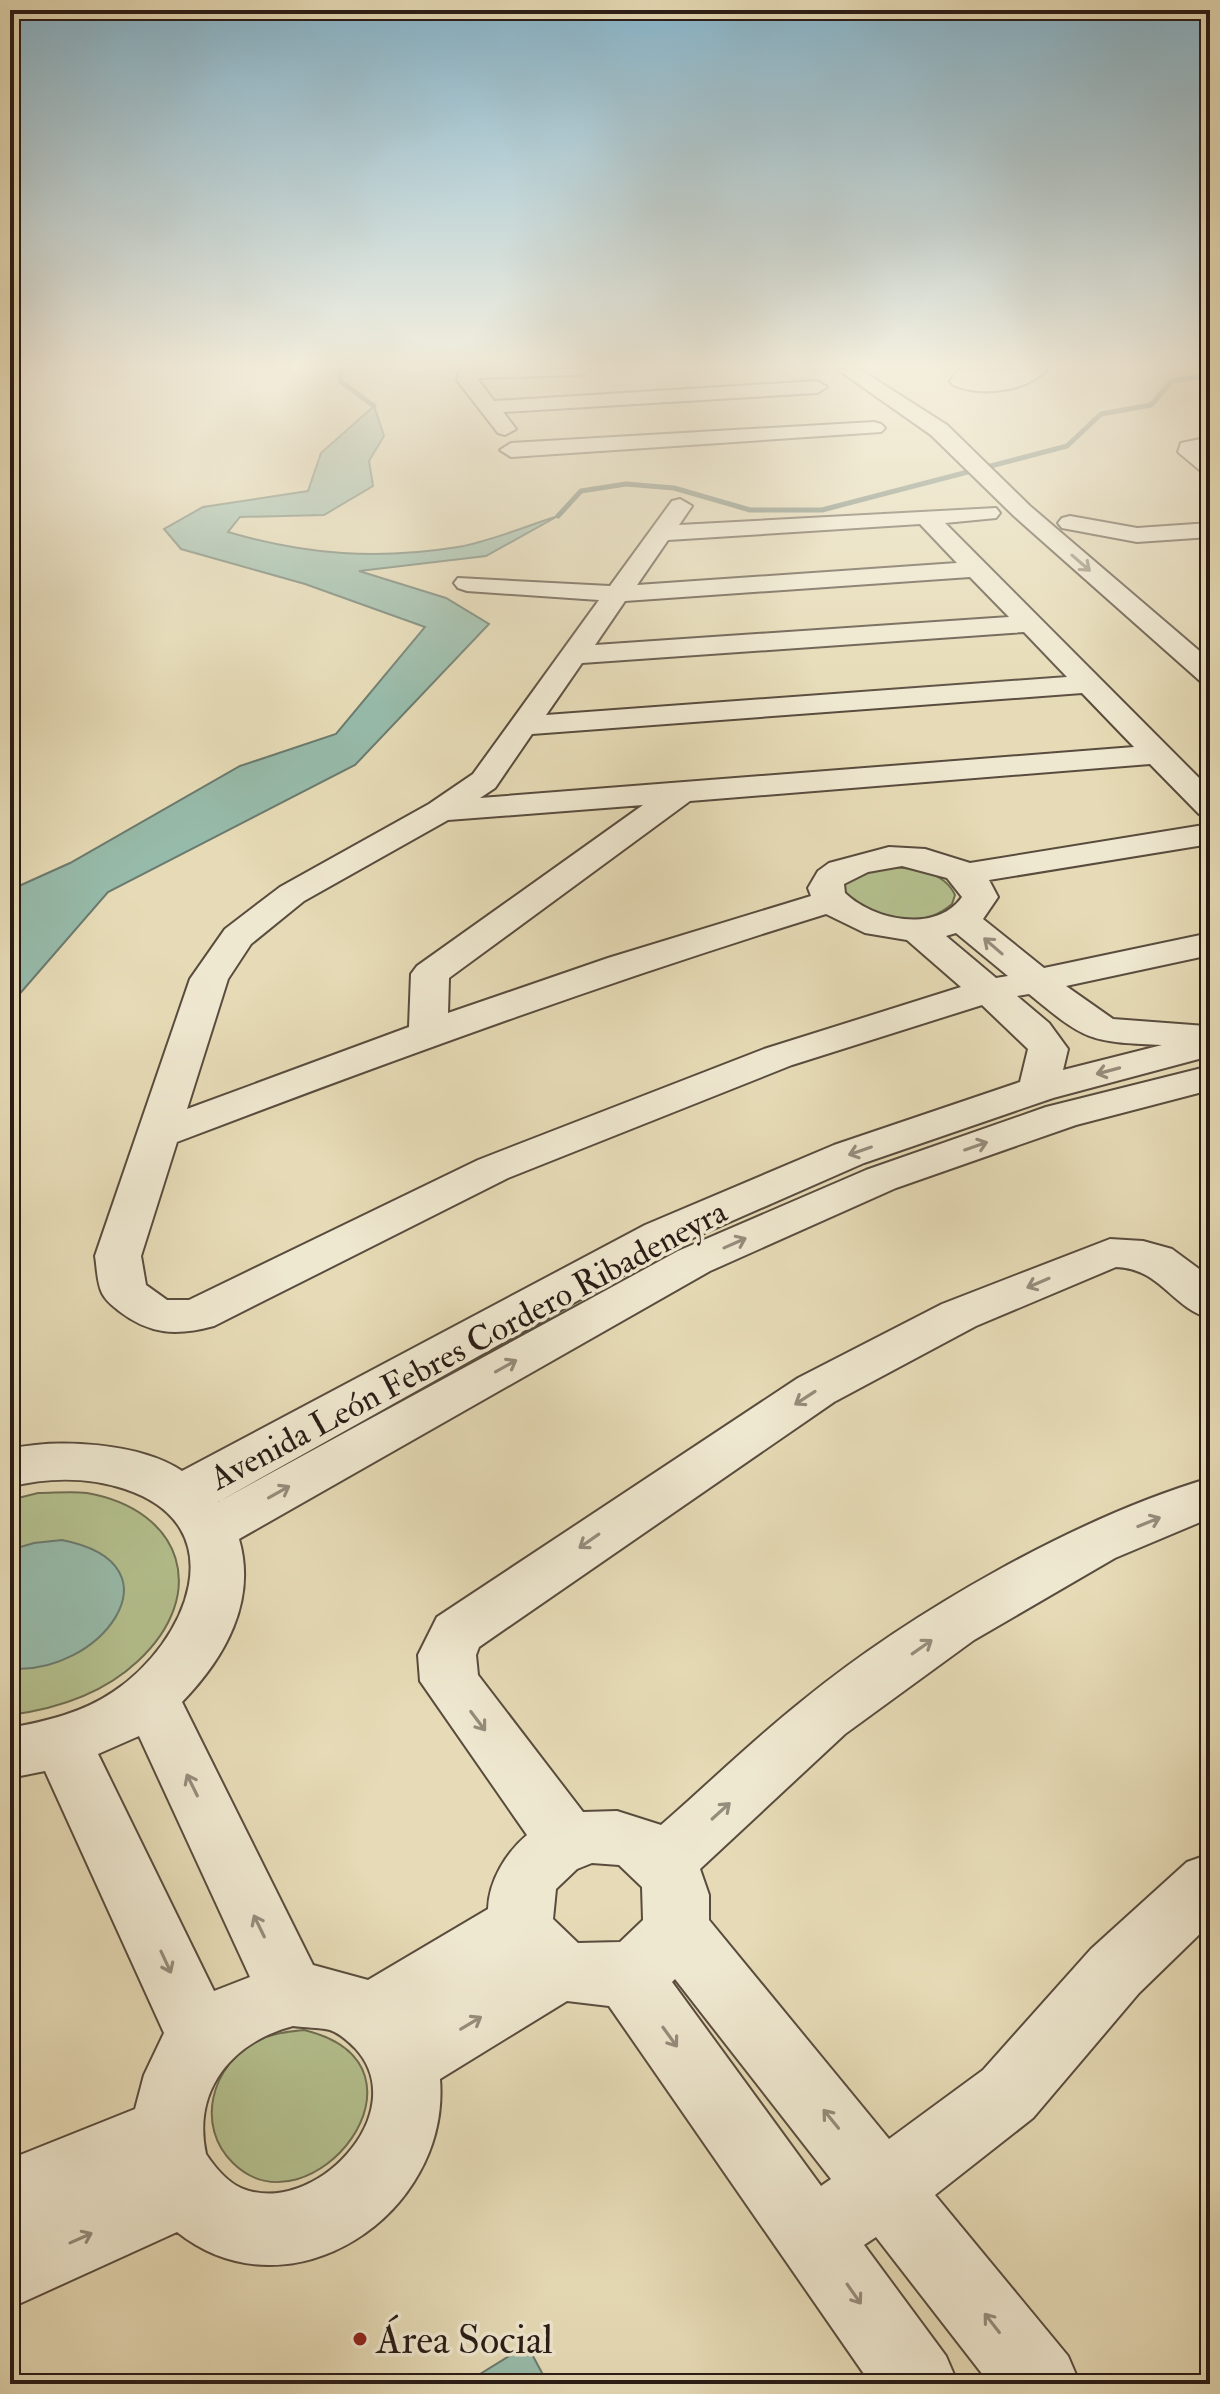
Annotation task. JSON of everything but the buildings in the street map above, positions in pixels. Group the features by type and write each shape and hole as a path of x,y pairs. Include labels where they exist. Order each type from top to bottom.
{"street":[{"path":"1003,481 1070,523 1163,600"},
{"path":"1006,484 1022,511 1210,675"},
{"path":"988,513 926,517 671,519 484,781 441,811 292,894 238,937 209,979 118,1256 124,1291 156,1316 178,1318 197,1315 493,1169 778,1057 1031,979 1210,944"},
{"path":"926,517 1210,807"},
{"path":"1070,523 1137,535 1210,530"},
{"path":"1142,557 1157,551 1210,545"},
{"path":"467,583 618,594 976,569"},
{"path":"575,655 1029,624"},
{"path":"524,726 1090,684"},
{"path":"441,811 1159,754"},
{"path":"428,1033 430,974 680,793"},
{"path":"965,874 1210,834"},
{"path":"902,856 926,859 965,874 976,885 980,897 975,909 961,919 915,928 865,921 833,901 827,890 830,879 857,861 902,856"},
{"path":"160,1134 428,1033 621,966 833,901"},
{"path":"961,919 1091,1025 1109,1031 1210,1035"},
{"path":"915,928 1035,1031 1048,1049 1039,1089"},
{"name":"Avenida León Febres Cordero Ribadeneyra","path":"197,1513 661,1235 849,1154 1039,1089 1210,1044"},
{"name":"Avenida León Febres Cordero Ribadeneyra","path":"197,1513 694,1261 881,1179 1061,1116 1210,1078"},
{"path":"568,1841 449,1681 447,1655 457,1633 816,1390 959,1315 1110,1253 1135,1252 1159,1258 1210,1303"},
{"path":"10,1468 83,1461 138,1471 197,1513 221,1570 214,1613 190,1657 150,1697 108,1723 36,1748 101,1819 202,2040"},
{"path":"387,2039 609,1932 824,1717 954,1624 1096,1544 1210,1497"},
{"path":"150,1697 293,1995"},
{"path":"609,1932 643,1847 617,1837 590,1836 568,1841 545,1854 528,1873 519,1897 609,1932 886,2187 1040,2384"},
{"path":"812,2235 886,2187 1008,2094 1115,1971 1210,1882"},
{"path":"609,1932 812,2235 918,2384"},
{"path":"293,1995 335,2000 387,2039 409,2111 396,2152 369,2188 331,2216 288,2228 258,2229 217,2217 175,2161 177,2075 202,2040 253,2005 293,1995"},
{"path":"10,2196 175,2161"},
{"path":"10,2270 175,2161"}],"shaded area":[{"path":"312,481 372,481 373,486 324,515 240,517 228,532 314,550 399,553 471,544 558,516 486,556 359,571 446,598 489,624 355,765 108,892 10,1005 10,890 70,863 240,766 336,734 425,627 305,584 181,549 164,529 203,507 308,491"},
{"path":"890,867 918,870 936,876 955,895 952,904 940,913 927,917 901,919 848,903 842,886 847,881 863,872"},
{"path":"38,1493 87,1493 120,1502 146,1517 164,1536 176,1558 179,1583 174,1609 160,1635 124,1673 78,1698 44,1709 10,1715 10,1500"},
{"path":"62,1540 99,1553 119,1572 124,1594 116,1617 97,1638 72,1656 42,1666 10,1668 10,1550"},
{"path":"304,2030 346,2049 365,2076 366,2108 352,2138 328,2164 297,2179 264,2181 233,2163 221,2148 214,2132 214,2097 228,2065 241,2052 268,2036"},
{"path":"527,2345 548,2384 464,2384"}],"waterway":[{"path":"558,516 581,491 626,484 674,488 750,510 822,510 934,481"}],"place":[{"name":"Área Social","path":"360,2339"}]}
